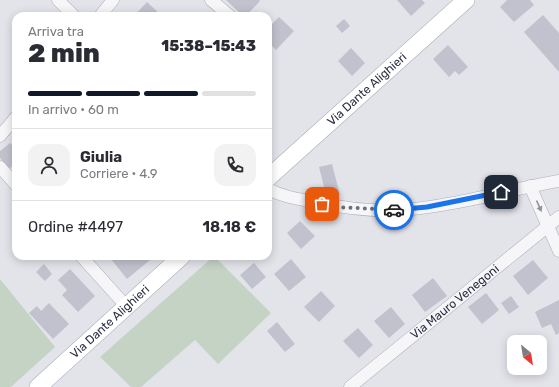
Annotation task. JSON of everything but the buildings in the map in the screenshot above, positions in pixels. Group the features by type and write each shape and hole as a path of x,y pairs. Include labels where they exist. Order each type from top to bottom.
{"street":[{"path":"58,0 70,12"},
{"path":"103,12 113,0"},
{"path":"211,0 225,12"},
{"name":"Via Dante Alighieri","path":"272,174 466,0"},
{"path":"0,136 12,121"},
{"path":"0,167 12,180"},
{"path":"272,191 279,195 336,207 382,211 427,207 559,181"},
{"path":"530,186 559,251"},
{"name":"Via Mauro Venegoni","path":"350,387 559,217"},
{"path":"85,260 126,306"},
{"name":"Via Dante Alighieri","path":"38,387 178,260"}],"green space":[{"path":"209,260 218,260 271,313 218,364 195,340 141,387 131,387 100,357"},
{"path":"0,279 55,347 11,387 0,387"}],"way so far":[{"path":"322,204 336,207 382,211 394,210"}],"route":[{"path":"394,210 427,207 501,192"}]}
